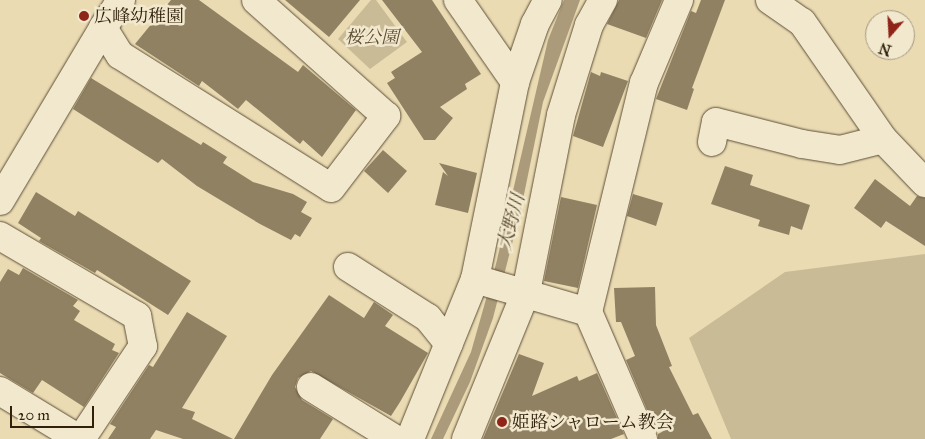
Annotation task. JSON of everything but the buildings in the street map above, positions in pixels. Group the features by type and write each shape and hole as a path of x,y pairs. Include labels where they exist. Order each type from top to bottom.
{"street":[{"path":"0,201 121,0"},
{"path":"103,28 120,55 331,188 386,116 256,0"},
{"path":"458,0 515,82"},
{"path":"410,439 475,279 515,82 535,24 548,0"},
{"path":"466,439 526,292 561,115 589,25 603,0"},
{"path":"644,439 588,312 644,83 679,0"},
{"path":"770,0 802,22 883,139 925,183"},
{"path":"712,142 716,122 802,144 840,150 883,139"},
{"path":"0,236 137,316 143,346 80,439 0,391"},
{"path":"348,268 428,318 449,344"},
{"path":"475,279 526,292 588,312"},
{"path":"311,387 395,439"}],"green space":[{"name":"桜公園","path":"371,0 376,0 407,42 370,69 338,39"},
{"path":"925,254 925,439 731,439 689,338 785,272"}],"water":[{"name":"大野川","path":"564,0 580,0 543,102 521,209 493,318 470,382 443,439 431,439 471,352 496,264 548,40"}],"place":[{"name":"広峰幼稚園","path":"84,16"},
{"name":"姫路シャローム教会","path":"502,422"}]}
